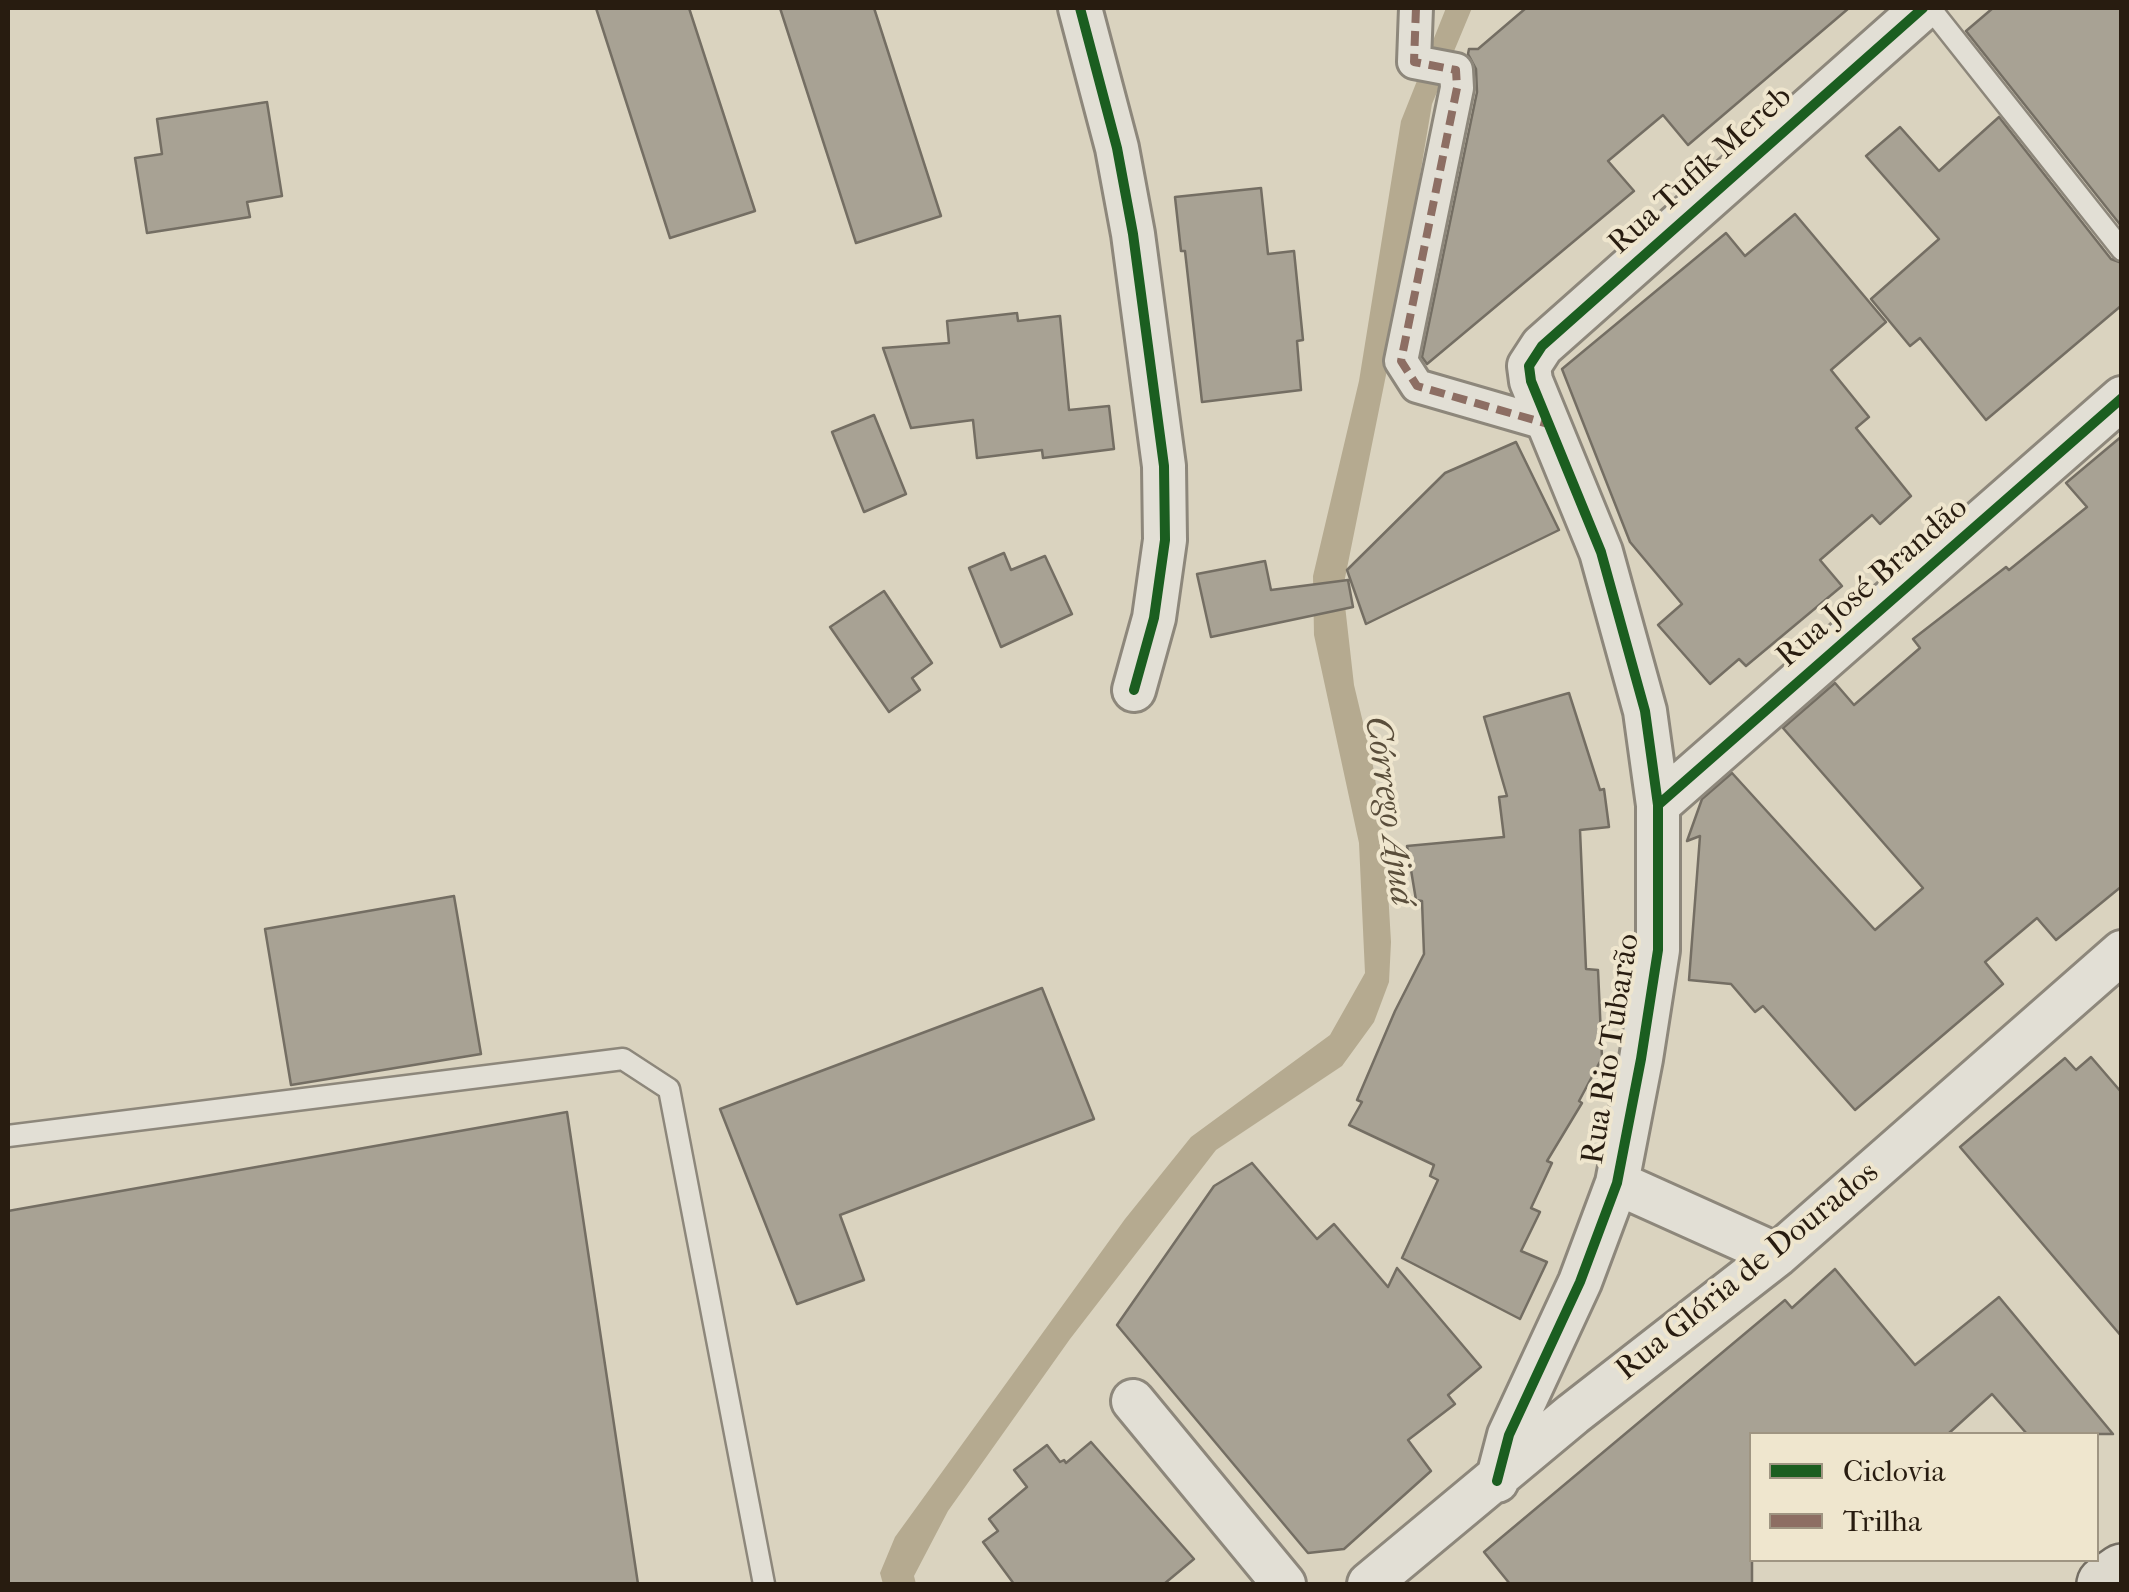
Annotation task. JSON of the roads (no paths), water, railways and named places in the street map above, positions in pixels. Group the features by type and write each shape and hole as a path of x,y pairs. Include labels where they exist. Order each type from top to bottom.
{"main road":[{"path":"2105,1584 2122,1572"}],"street":[{"path":"1080,8 1116,148 1133,234 1164,466 1165,540 1154,618 1134,690"},
{"path":"1416,8 1414,62 1456,70 1457,88 1401,361 1417,386 1548,424"},
{"name":"Rua Tufik Mereb","path":"1530,381 1529,366 1542,346 1927,8"},
{"name":"Rua Rio Tubarão","path":"1497,1481 1509,1435 1580,1282 1617,1183 1658,950 1658,805 1645,711 1602,552 1530,381"},
{"name":"Rua José Brandão","path":"1658,805 2122,398"},
{"name":"Rua Glória de Dourados","path":"1369,1584 1573,1414 1777,1255 2122,952"},
{"path":"1617,1183 1777,1255"},
{"path":"1133,1401 1284,1584"}],"lane":[{"path":"1927,8 2122,250"},
{"path":"8,1136 622,1059 669,1089 764,1584"}],"water label":[{"name":"Córrego Ajuá","path":"1388,811"}]}
